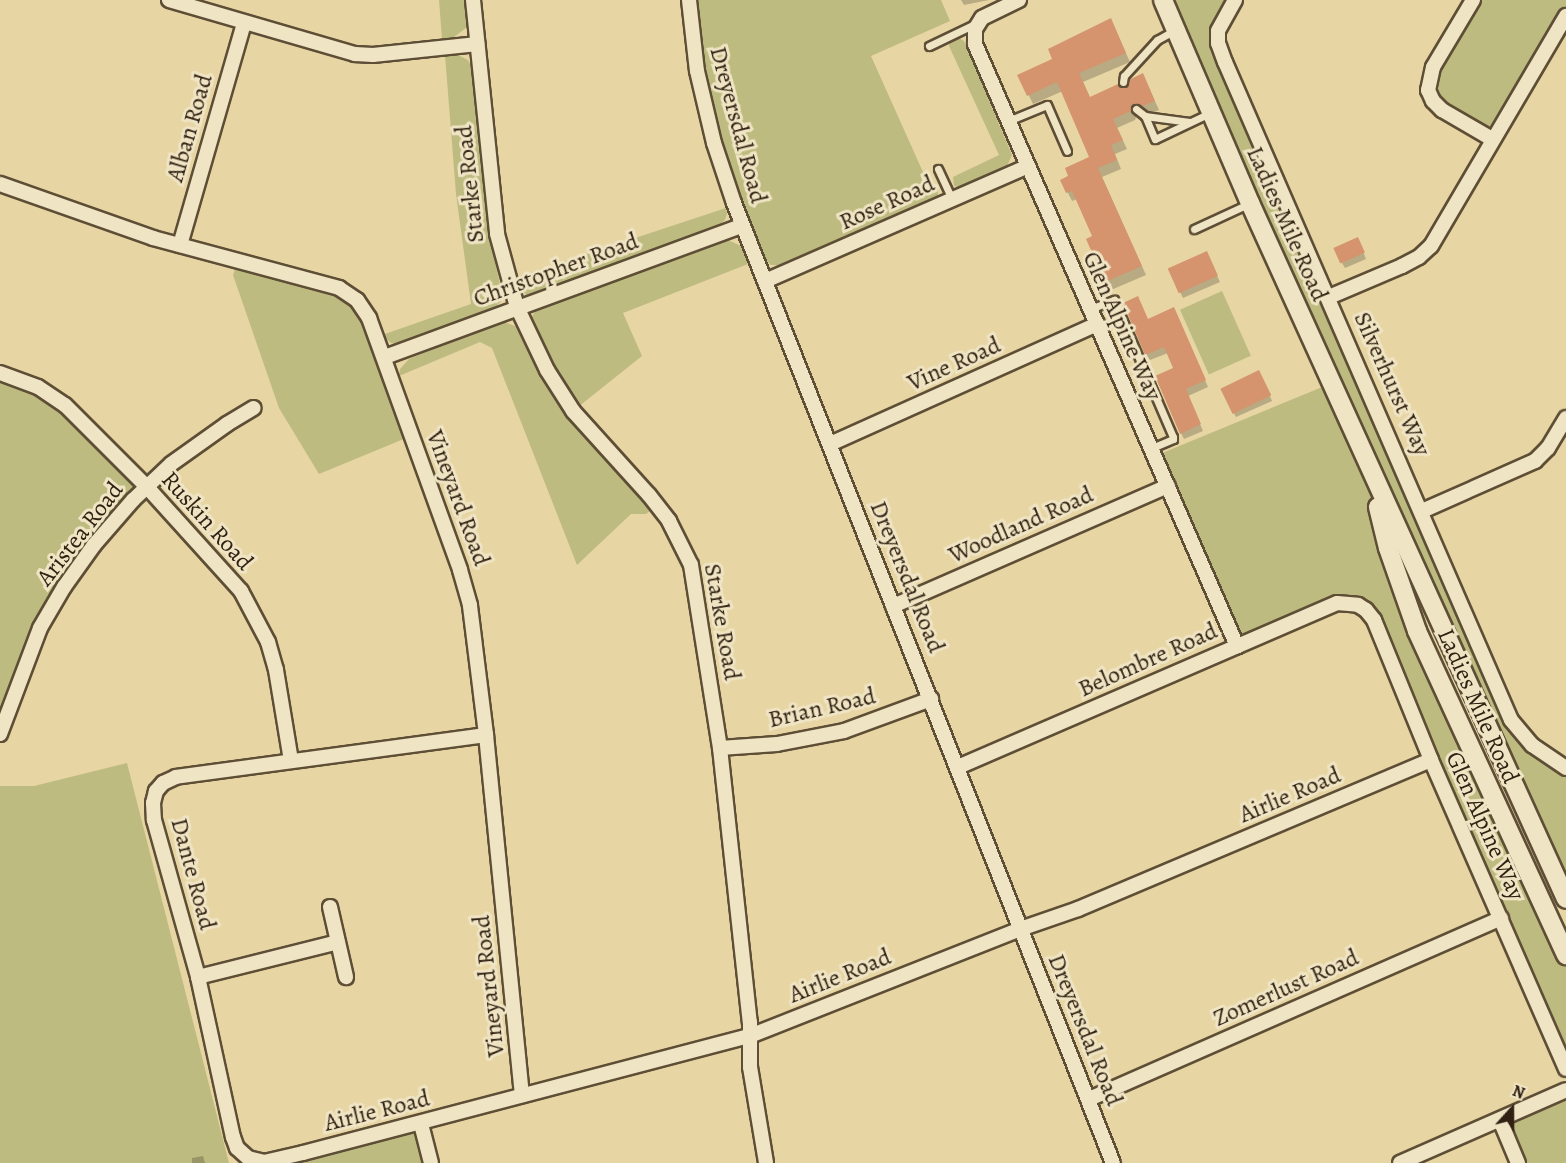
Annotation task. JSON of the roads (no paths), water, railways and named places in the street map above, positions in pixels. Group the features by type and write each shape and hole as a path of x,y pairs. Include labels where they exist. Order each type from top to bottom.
{"main road":[{"name":"Ladies Mile Road","path":"1163,0 1250,203 1566,899"},
{"name":"Ladies Mile Road","path":"1369,467 1389,548 1418,631 1566,955"}],"street":[{"path":"168,0 355,54 373,55 477,44"},
{"name":"Starke Road","path":"473,0 496,234 517,307 548,370 573,411 649,495 683,547 696,585 720,748 750,1036 750,1067 766,1163"},
{"name":"Dreyersdal Road","path":"689,0 696,71 723,174 1113,1163"},
{"path":"978,23 988,14 1019,0"},
{"name":"Silverhurst Way","path":"1235,0 1218,31 1218,43 1511,720 1532,745 1566,768"},
{"path":"1473,0 1433,67 1428,90 1433,101 1442,110 1492,139"},
{"path":"1329,297 1411,262 1431,246 1566,16"},
{"name":"Alban Road","path":"180,245 244,23"},
{"name":"Glen Alpine Way","path":"978,23 974,36 975,44 1237,645"},
{"name":"Rose Road","path":"765,281 1028,166"},
{"name":"Vineyard Road","path":"0,184 180,245 345,291 365,311 385,357 466,588 474,626 522,1095"},
{"name":"Christopher Road","path":"385,357 742,226"},
{"name":"Vine Road","path":"830,444 1097,324"},
{"name":"Ruskin Road","path":"0,374 38,387 65,405 147,487 241,591 268,642 276,670 291,762"},
{"name":"Aristea Road","path":"0,734 32,644 46,615 94,545 147,487 186,453 254,408"},
{"path":"1422,511 1535,461 1548,448 1566,418"},
{"name":"Woodland Road","path":"893,606 1168,486"},
{"name":"Belombre Road","path":"958,767 1337,603 1358,605"},
{"name":"Glen Alpine Way","path":"1358,605 1366,610 1374,620 1431,760 1502,918 1566,1069"},
{"name":"Brian Road","path":"720,748 777,744 844,731 931,699"},
{"name":"Dante Road","path":"244,1155 237,1148 233,1137 198,977 154,820 153,803 156,791 163,783 176,777 486,735"},
{"name":"Airlie Road","path":"244,1155 257,1162 267,1162 421,1124 522,1095 750,1036 1020,929 1088,905 1431,760"},
{"path":"330,907 346,977"},
{"name":"Zomerlust Road","path":"1089,1099 1502,918"},
{"path":"198,977 338,942"},
{"path":"1400,1163 1566,1090"},
{"path":"1500,1120 1518,1163"},
{"path":"421,1124 431,1163"}],"lane":[{"path":"929,46 978,23"},
{"path":"1123,82 1124,76 1157,40 1175,30"},
{"path":"1008,121 1047,105 1067,151"},
{"path":"1136,109 1145,116 1155,139 1210,113"},
{"path":"1145,116 1191,122"},
{"path":"938,169 952,199"},
{"path":"1194,229 1250,203"},
{"path":"1090,309 1114,300 1173,437 1152,448"}]}
